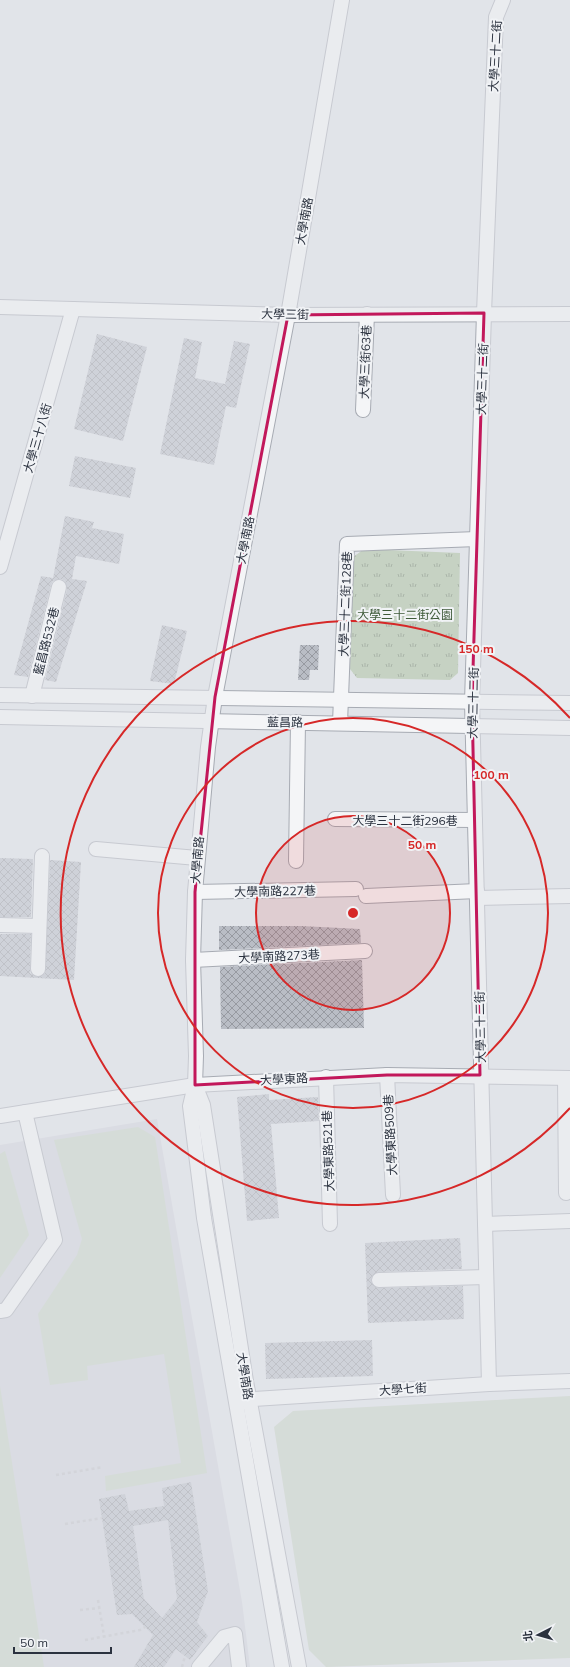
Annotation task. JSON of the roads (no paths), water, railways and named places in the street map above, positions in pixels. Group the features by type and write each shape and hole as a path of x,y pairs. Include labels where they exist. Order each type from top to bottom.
{"street":[{"name":"大學南路","path":"299,1667 204,1218 190,1106 196,1085 193,960 194,892 215,697 288,315 342,0"},
{"name":"大學三十二街","path":"489,1384 480,1075 472,702 484,313 496,17 503,0"},
{"name":"大學三街","path":"0,307 288,315 484,313 570,314"},
{"name":"大學三十八街","path":"0,568 73,309"},
{"name":"大學三街63巷","path":"363,410 367,314"},
{"name":"大學三十二街128巷","path":"340,723 347,544 477,539"},
{"name":"藍昌路532巷","path":"32,696 59,587"},
{"name":"藍昌路","path":"0,695 570,703"},
{"name":"藍昌路","path":"0,717 570,728"},
{"path":"296,861 298,722"},
{"name":"大學三十二街296巷","path":"335,819 475,820"},
{"path":"96,849 197,858"},
{"path":"38,970 42,856"},
{"name":"大學南路227巷","path":"194,892 570,896"},
{"path":"0,925 39,926"},
{"name":"大學南路273巷","path":"193,960 365,951"},
{"name":"大學東路","path":"0,1116 196,1085 387,1075 480,1075 567,1078"},
{"name":"大學東路509巷","path":"387,1075 393,1195"},
{"name":"大學東路521巷","path":"326,1077 330,1224"},
{"path":"566,1193 567,1078"},
{"path":"3,1310 55,1240 25,1112"},
{"path":"485,1224 570,1221"},
{"path":"379,1280 486,1277"},
{"name":"大學七街","path":"243,1400 489,1384 570,1381"},
{"name":"大學南路","path":"243,1400 282,1667"},
{"path":"199,1667 224,1637 235,1634 239,1667"}],"park label":[{"name":"大學三十二街公園","path":"405,614"}]}
